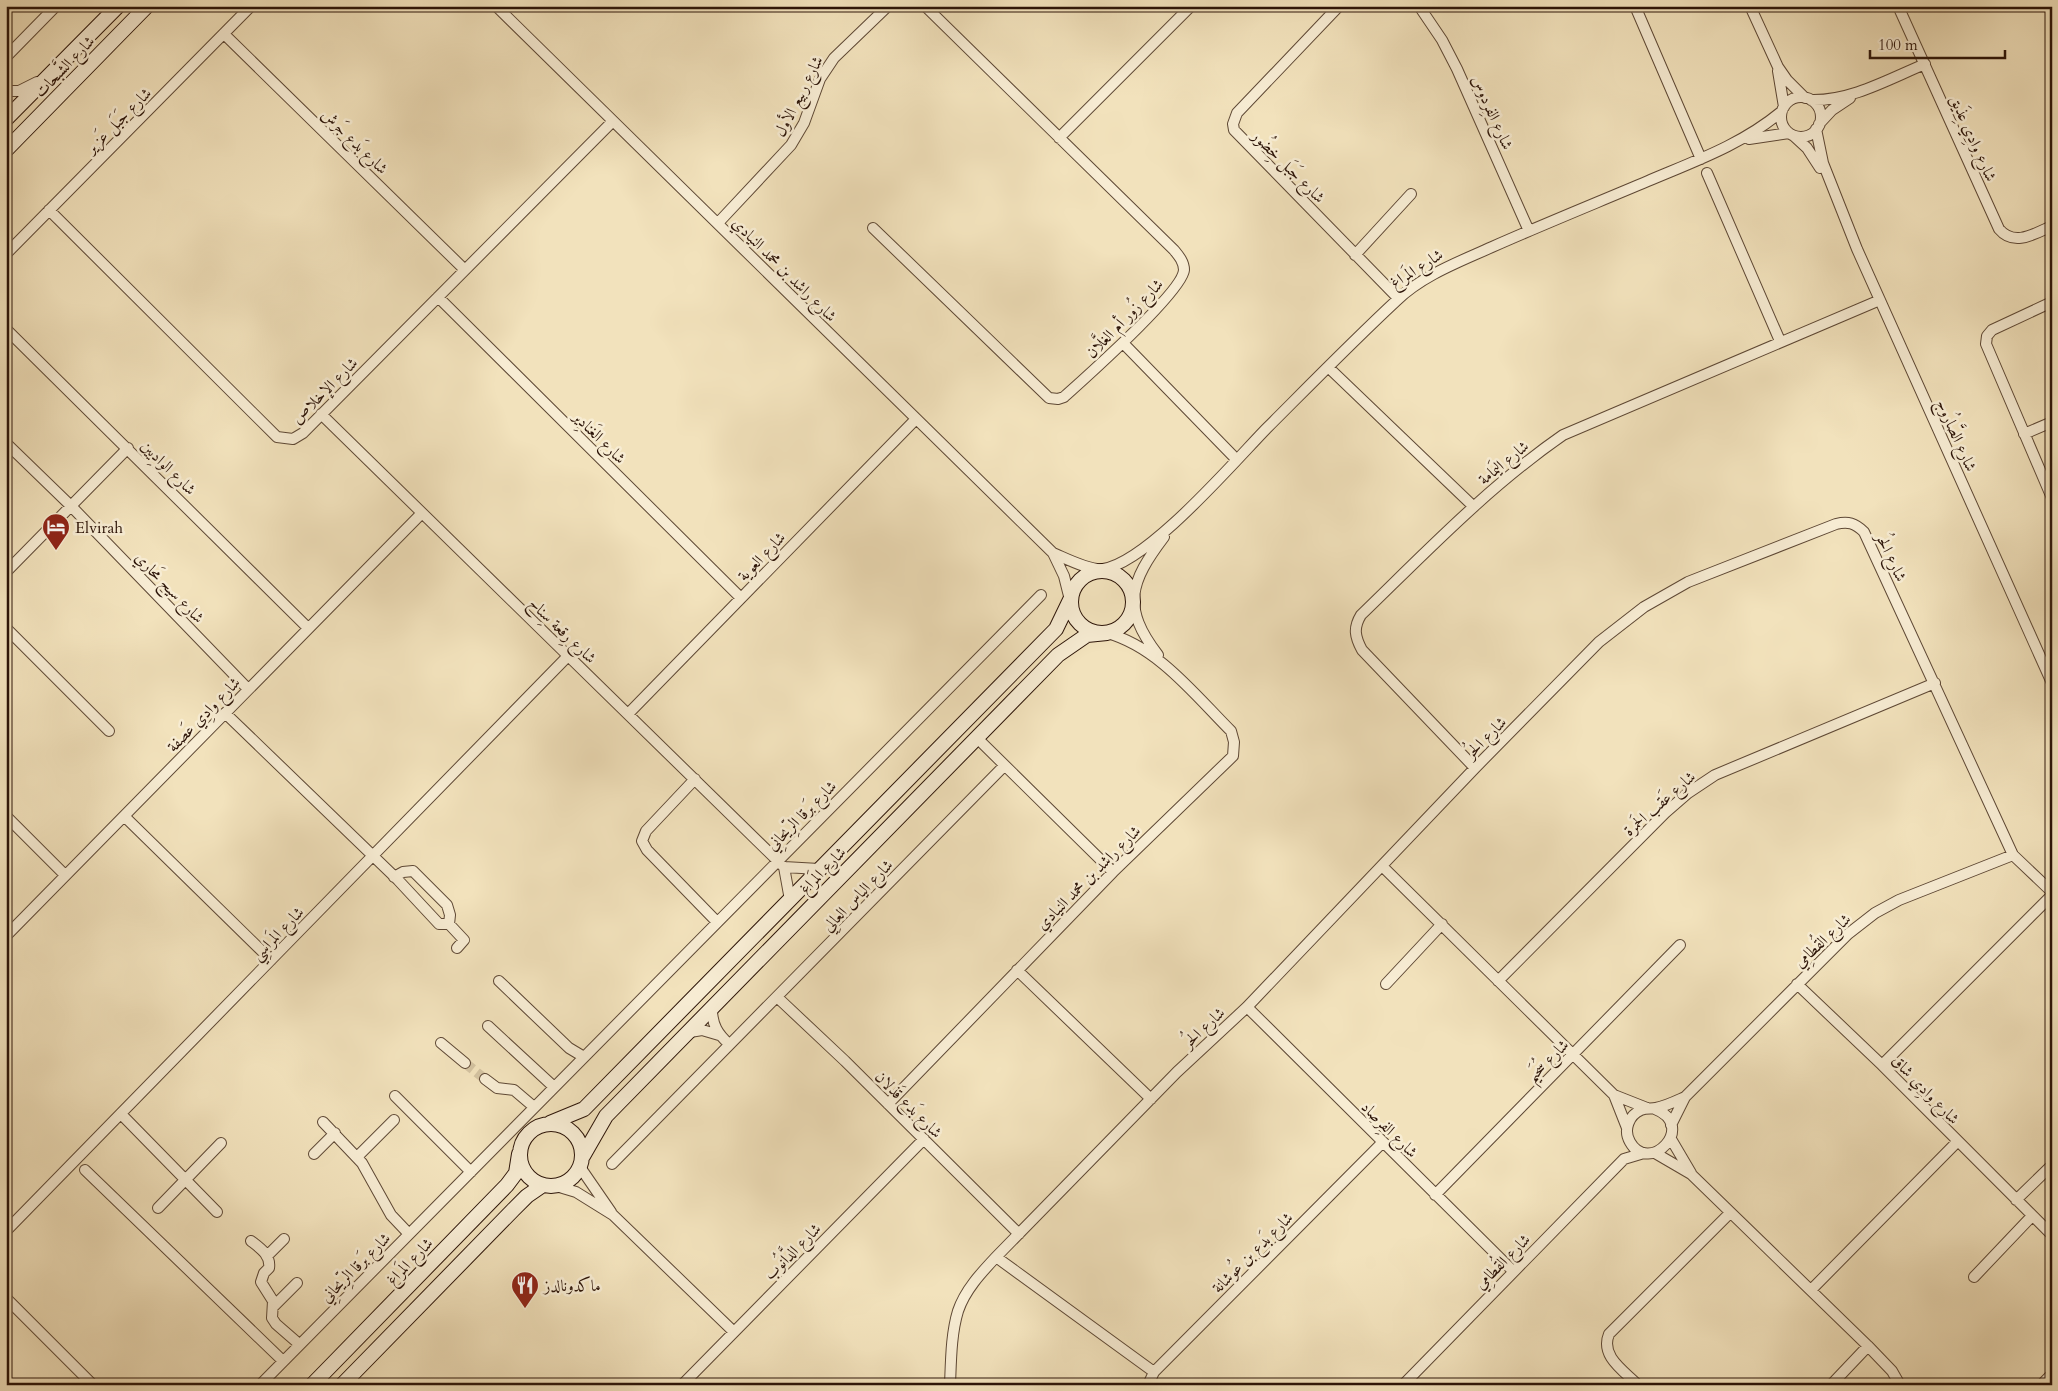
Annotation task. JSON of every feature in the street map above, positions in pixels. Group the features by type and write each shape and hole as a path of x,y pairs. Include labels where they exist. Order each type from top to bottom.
{"street":[{"path":"6,57 56,6"},
{"name":"شارع الشَّبحات","path":"6,119 118,6"},
{"name":"شارع الشَّبحات","path":"6,150 147,6"},
{"name":"شارع جَبَل عَزير","path":"6,254 251,6"},
{"name":"شارع راشد بن محمد النيادي","path":"496,6 1053,553 1064,576 1070,600"},
{"name":"شارع ربيع الأول","path":"718,223 791,145 804,123 820,79 834,58 888,6"},
{"name":"شارع زُور أم الغلَّان","path":"872,228 1049,398 1058,399 1064,397 1123,343 1177,286 1184,272 1182,260 1174,250 925,6"},
{"path":"1059,138 1191,6"},
{"name":"شارع جَبَل خِضُور","path":"1339,6 1237,113 1233,124 1234,130 1398,298"},
{"path":"1635,6 1701,159"},
{"path":"1750,6 1778,67 1787,80 1820,111 1818,127"},
{"name":"شارع وادِي عِذَيق","path":"1898,6 1999,229 2010,237 2023,238 2052,226"},
{"name":"شارع الفِردوس","path":"1419,7 1442,40 1457,70 1529,231"},
{"name":"شارع بَدع جَرش","path":"224,34 465,270"},
{"path":"1782,109 1793,99 1838,98 1862,91 1925,64"},
{"path":"1778,67 1784,99 1782,124 1791,135 1806,136 1818,127 1832,110 1862,91"},
{"path":"6,91 19,91 50,74"},
{"name":"شارع المَراغ","path":"1102,570 1137,555 1175,522 1398,298 1423,280 1449,266 1529,231 1743,140 1782,109"},
{"name":"شارع الإخلاص","path":"49,210 277,437 293,439 303,433 613,121"},
{"name":"شارع الصَّارُوج","path":"1818,127 1820,150 1836,198 2052,683"},
{"name":"شارع المَراغ","path":"1743,140 1791,135"},
{"name":"شارع الصَّارُوج","path":"1791,135 1814,158 1836,198"},
{"path":"1707,173 1780,341"},
{"path":"1355,255 1411,194"},
{"name":"شارع الغَنادِير","path":"438,297 741,598"},
{"name":"شارع اليَمامة","path":"1475,768 1362,650 1356,640 1355,631 1356,624 1361,615 1473,506 1563,435 1880,300"},
{"path":"2052,302 1992,330 1987,336 1986,344 1988,353 2052,498"},
{"name":"شارع الوادِيين","path":"6,329 308,628"},
{"path":"1123,343 1236,459"},
{"path":"1328,367 1473,506"},
{"name":"شارع رِقعة سِناح","path":"321,414 781,864"},
{"name":"شارع العوية","path":"628,714 916,419"},
{"path":"2024,434 2052,422"},
{"name":"شارع سيح مَحاري","path":"6,443 71,506 248,689"},
{"path":"6,572 128,448"},
{"name":"شارع وادِي عَصفة","path":"6,936 422,513"},
{"name":"شارع المَراغ","path":"1134,604 1142,568 1175,522"},
{"name":"شارع الحُر","path":"950,1385 952,1347 958,1311 972,1283 1177,1072 1246,1007 1475,768 1599,642 1644,607 1688,582 1844,522 1852,523 1864,532 2013,855 2052,894"},
{"name":"شارع راشد بن محمد النيادي","path":"1053,553 1074,562 1102,570"},
{"path":"1102,570 1114,572 1125,580 1132,591 1134,604 1130,617 1120,627 1107,633 1096,633 1086,629 1077,621 1072,611 1070,600 1073,589 1080,579 1090,572 1102,570"},
{"name":"شارع بَرقا الرِّيحانِي","path":"260,1385 717,922 781,864 1040,595"},
{"name":"شارع المَراغ","path":"550,1123 584,1109 1056,629 1070,600"},
{"name":"شارع راشد بن محمد النيادي","path":"888,1104 1112,872 1233,756 1234,742 1231,731 1168,668 1141,632 1134,604"},
{"path":"6,628 109,731"},
{"name":"شارع راشد بن محمد النيادي","path":"1107,633 1132,642 1168,668"},
{"name":"شارع المَراغ","path":"582,1162 606,1116 976,737 1058,655 1087,635 1107,633"},
{"name":"شارع المَراسِي","path":"6,1231 568,656"},
{"name":"شارع عَقب الحَمرة","path":"1498,981 1665,813 1708,779 1734,766 1935,683"},
{"path":"225,713 394,877 439,924 449,924 464,940 457,948"},
{"path":"976,737 1112,872"},
{"name":"شارع الياس العالِي","path":"612,1164 1004,766"},
{"path":"695,780 646,831 642,841 647,850 717,922"},
{"path":"6,816 65,875"},
{"path":"124,816 271,960"},
{"name":"شارع القُطامِي","path":"1671,1125 1685,1097 1848,934 1876,913 1899,900 2013,855"},
{"path":"790,900 781,864 818,869"},
{"path":"1382,866 1614,1095 1665,1114 1671,1125 1671,1139 1691,1174"},
{"path":"394,877 403,872 413,871 447,906 450,915 449,924"},
{"path":"1882,1065 2052,894"},
{"path":"1386,984 1442,924"},
{"name":"شارع سُحَيم","path":"1435,1195 1680,945"},
{"path":"1017,970 1151,1099"},
{"path":"499,981 569,1048 584,1057"},
{"name":"شارع وادِي شاق","path":"1797,984 1882,1065 2052,1235"},
{"name":"شارع بَدع قَذلان","path":"777,997 1019,1234"},
{"name":"شارع الفِرصاد","path":"1246,1007 1513,1271"},
{"path":"712,1009 712,1020 719,1035"},
{"path":"488,1026 554,1087"},
{"path":"690,1032 708,1031 719,1035 729,1044"},
{"path":"441,1043 465,1062"},
{"path":"485,1079 497,1088 514,1090 534,1107"},
{"path":"1614,1095 1632,1145 1644,1152 1655,1152 1662,1150 1671,1139"},
{"path":"396,1096 471,1172"},
{"name":"شارع القُطامِي","path":"1651,1108 1685,1097"},
{"path":"1624,1159 1628,1133 1634,1114 1651,1108"},
{"path":"121,1114 217,1212"},
{"path":"357,1156 394,1120"},
{"path":"323,1122 357,1156 378,1189 391,1215 410,1234"},
{"path":"342,1385 527,1196 550,1186 566,1182 575,1176 582,1162 582,1146 577,1136 561,1124 541,1124 525,1136 519,1154 520,1164 525,1174 533,1181 550,1186 576,1192 613,1215 734,1332"},
{"path":"314,1154 335,1133"},
{"name":"شارع الدَّانُوب","path":"682,1385 924,1139"},
{"path":"1811,1290 1957,1142"},
{"path":"158,1208 221,1143"},
{"name":"شارع بَدع بن عُوشانة","path":"1148,1385 1154,1372 1382,1143"},
{"name":"شارع القُطامِي","path":"1403,1385 1624,1159 1644,1152"},
{"path":"1655,1152 1691,1174 1868,1346 1892,1371 1900,1385"},
{"name":"شارع المَراغ","path":"312,1385 507,1185 516,1173 519,1154"},
{"path":"582,1162 613,1215"},
{"path":"2016,1200 2052,1165"},
{"path":"85,1170 283,1361"},
{"path":"1638,1385 1607,1353 1606,1342 1609,1334 1730,1213"},
{"path":"1974,1276 2032,1216"},
{"path":"267,1256 284,1239"},
{"path":"251,1241 267,1256 270,1263 261,1282 271,1296 272,1318 276,1324 299,1344"},
{"path":"996,1257 1154,1372"},
{"path":"273,1307 297,1283"},
{"path":"6,1298 93,1385"},
{"path":"1831,1385 1868,1346"},
{"path":"2041,1385 2052,1374"}],"tunnel":[{"path":"465,1063 485,1079"}],"place":[{"name":"Elvirah","path":"56,551"},
{"name":"ماكدونالدز","path":"525,1309"}]}
